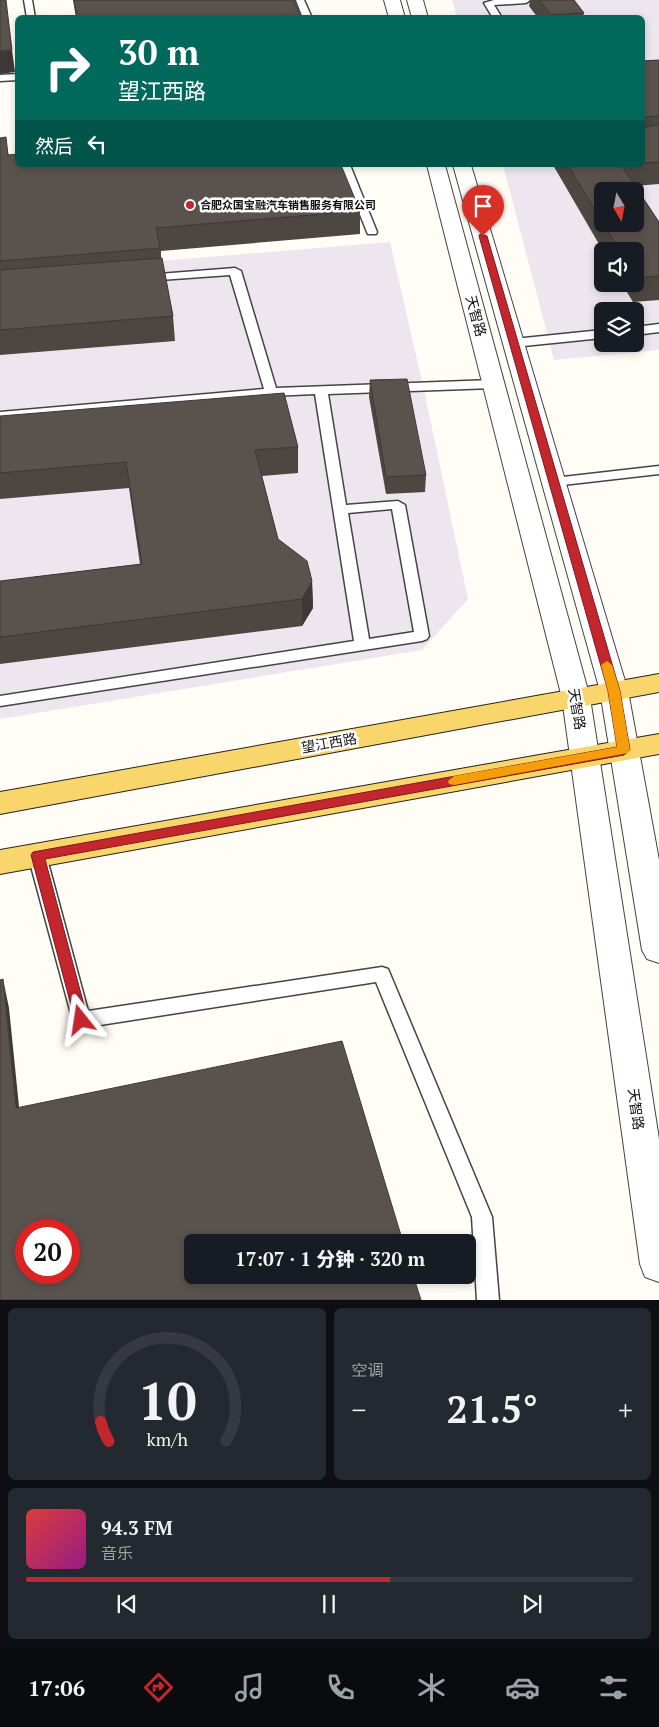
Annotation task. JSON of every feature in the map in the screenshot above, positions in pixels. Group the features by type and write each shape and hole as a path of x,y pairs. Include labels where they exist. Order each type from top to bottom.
{"main road":[{"name":"望江西路","path":"0,803 659,683"},
{"path":"0,862 659,744"}],"street":[{"path":"392,0 396,15"},
{"path":"415,0 419,15"},
{"name":"天智路","path":"437,167 576,698 658,1256"},
{"name":"天智路","path":"463,167 614,691 659,950"}],"lane":[{"path":"28,0 30,15"},
{"path":"300,0 307,15"},
{"path":"496,15 488,3 526,0"},
{"path":"0,78 15,77"},
{"path":"346,167 372,232"},
{"path":"137,278 235,271 271,392"},
{"path":"644,330 659,328"},
{"path":"514,343 594,335"},
{"path":"0,416 271,392 493,384"},
{"path":"321,390 362,645"},
{"path":"554,482 659,470"},
{"path":"0,700 422,636 398,505 340,509"},
{"path":"37,855 81,1020 382,974 482,1217 488,1300"}],"shaded area":[{"path":"452,0 659,0 659,350 644,351 644,302 594,302 594,352 638,352 554,360 504,167 645,167 645,15 456,15"},
{"path":"390,242 424,390 468,599 422,650 0,719 0,274"}],"building":[{"path":"0,0 6,0 12,50 0,51"},
{"path":"74,0 294,0 300,15 284,15 76,15"},
{"path":"539,0 574,0 584,13 551,15"},
{"path":"659,60 659,116 645,117 645,61"},
{"path":"659,125 659,162 645,163 645,127"},
{"name":"合肥众国宝融汽车销售服务有限公司","path":"6,137 8,155 15,154 15,167 342,167 360,211 156,228 160,248 0,261 0,138"},
{"path":"569,167 622,167 632,182 594,182 594,209"},
{"path":"644,199 659,222 659,276 644,277 644,242 614,242 608,232 644,232"},
{"path":"162,258 173,316 0,330 0,270"},
{"path":"407,379 426,475 386,477 370,380"},
{"path":"284,393 298,447 255,450 278,539 307,561 312,581 302,599 0,637 0,581 142,564 126,462 0,473 0,416"},
{"path":"3,979 16,1108 342,1041 401,1234 184,1234 184,1284 416,1284 421,1300 0,1300 0,980"}],"slow traffic":[{"path":"454,781 624,750 614,691 607,665"}],"place":[{"name":"合肥众国宝融汽车销售服务有限公司","path":"190,205"}],"route":[{"path":"81,1020 37,855 624,750 614,691 483,236"}]}
